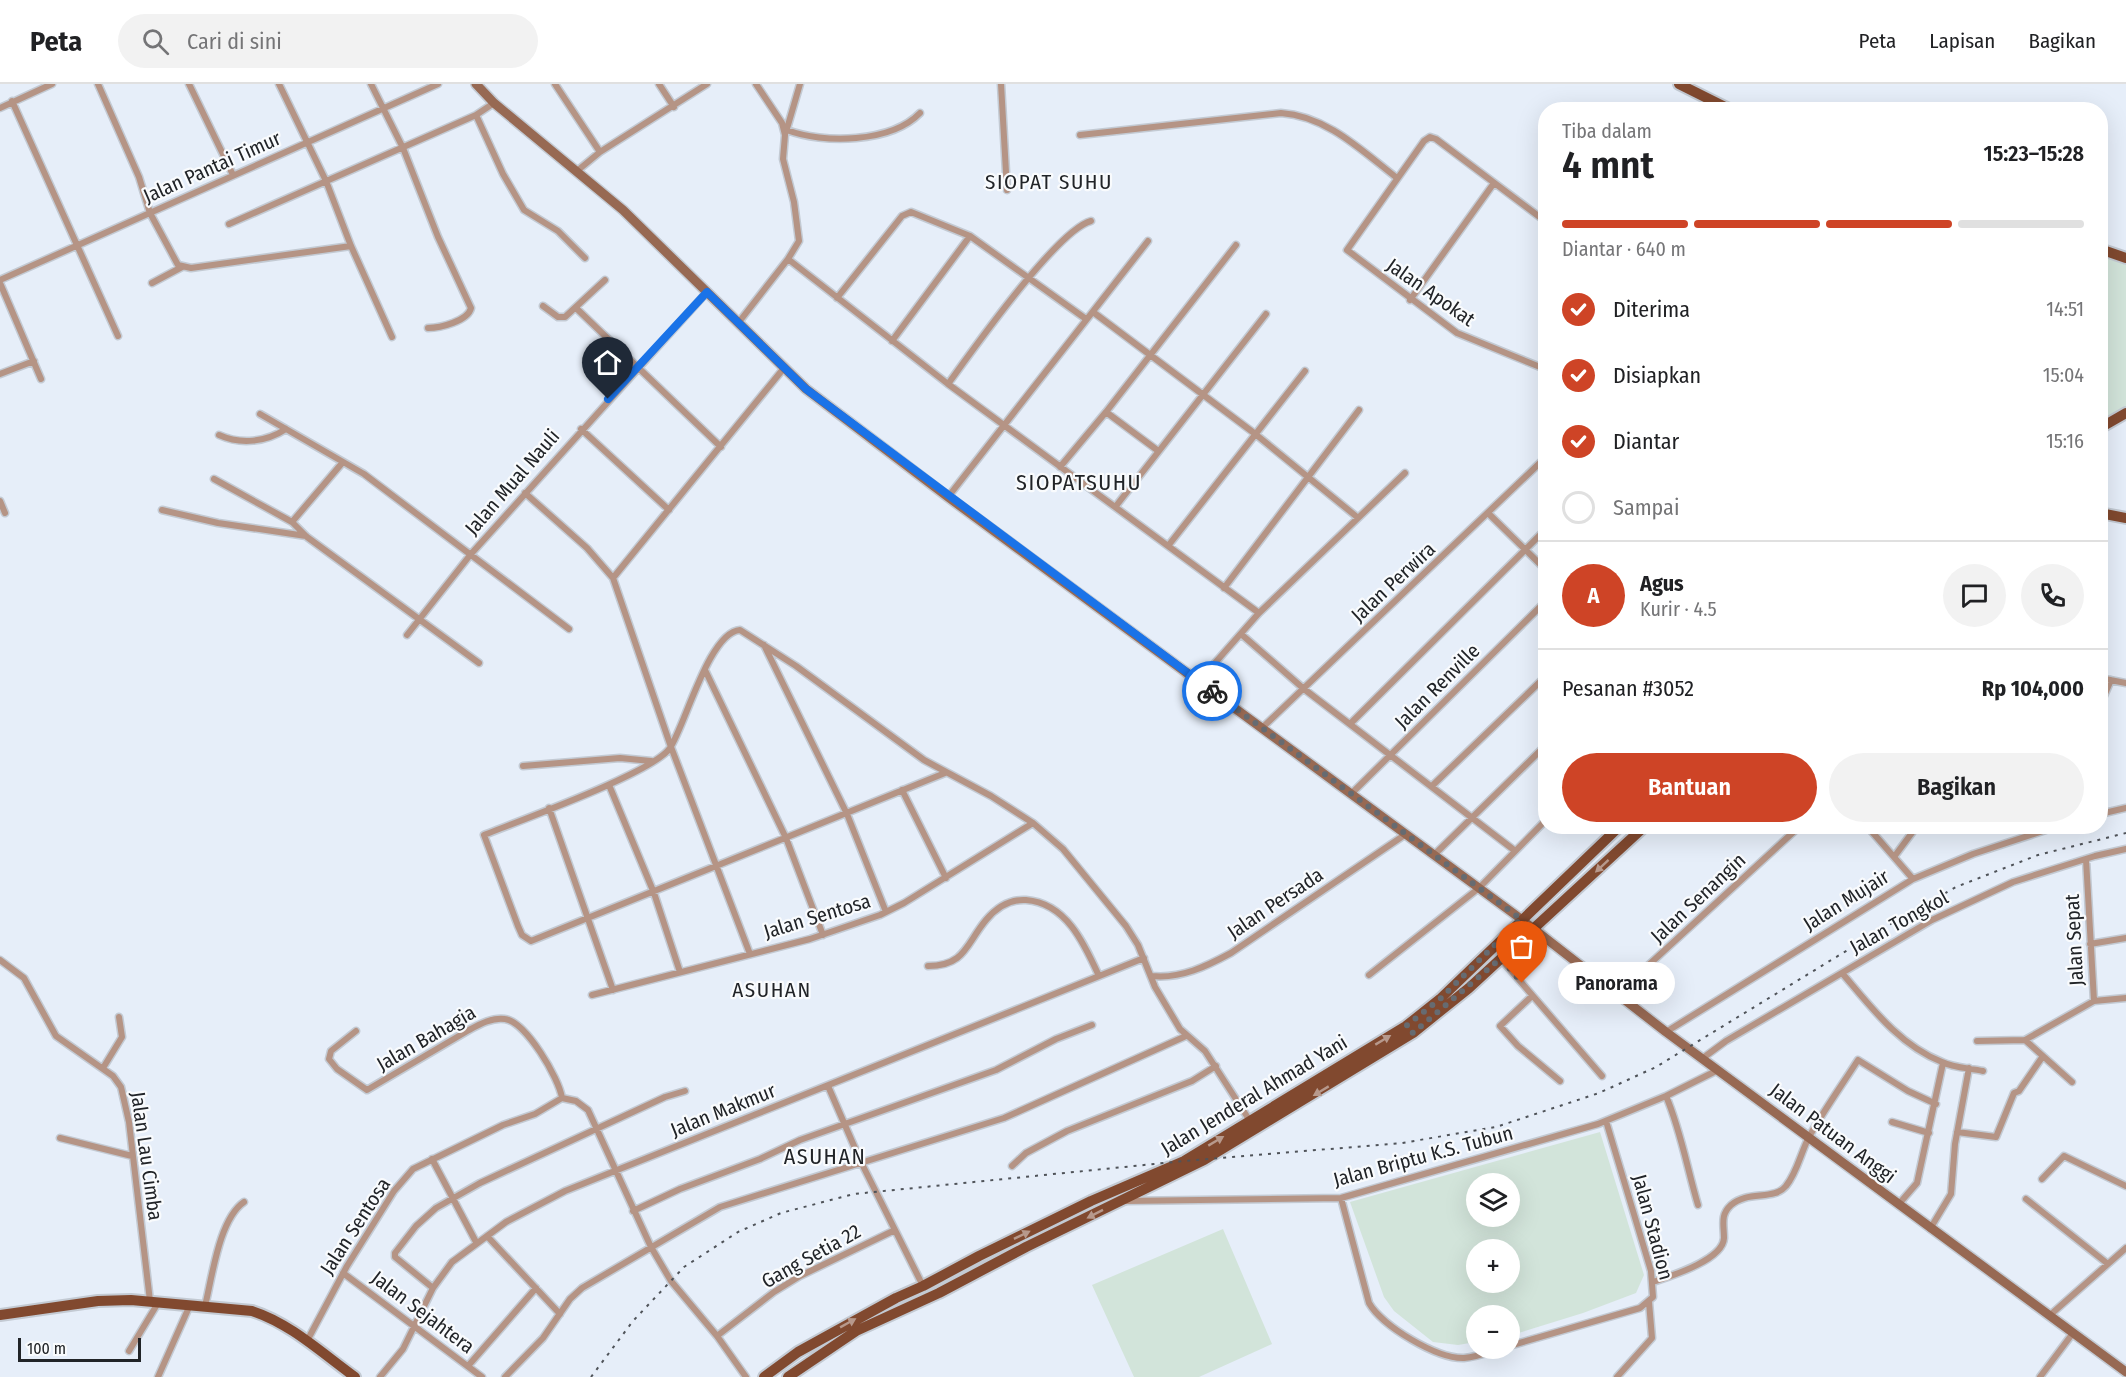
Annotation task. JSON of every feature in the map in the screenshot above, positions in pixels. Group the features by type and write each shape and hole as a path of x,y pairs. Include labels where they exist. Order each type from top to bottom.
{"main road":[{"path":"1679,84 1715,102"},
{"path":"2108,252 2126,258"},
{"path":"2108,423 2126,413"},
{"path":"2108,515 2126,518"},
{"name":"Jalan Jenderal Ahmad Yani","path":"1410,1029 1521,919 1613,834"},
{"path":"1623,834 1629,842"},
{"name":"Jalan Jenderal Ahmad Yani","path":"788,1377 823,1351 856,1331 1204,1160 1410,1029 1501,958 1637,834"},
{"name":"Jalan Jenderal Ahmad Yani","path":"764,1377 816,1341 896,1298 1091,1201 1178,1164 1365,1057"},
{"path":"896,1298 903,1309"},
{"path":"0,1315 98,1301 154,1302 252,1311 267,1316 355,1377"},
{"path":"816,1341 823,1351"}],"street":[{"path":"0,108 12,100 52,84"},
{"path":"98,84 139,177 150,213 176,262 182,267"},
{"path":"189,84 232,175"},
{"path":"279,84 326,182 351,246 392,337"},
{"path":"371,84 403,148 438,237 471,308 468,314 449,324 428,328"},
{"name":"Jalan Pantai Timur","path":"0,282 232,175 438,84"},
{"name":"Jalan Patuan Anggi","path":"476,84 494,104 623,210 806,389 948,497 1521,919 1666,1032 1930,1229 2126,1372"},
{"path":"555,84 600,152"},
{"path":"659,84 674,107"},
{"path":"577,171 600,152 707,84"},
{"path":"756,84 786,132"},
{"path":"739,322 798,246 799,236 783,159 786,132 800,84"},
{"path":"1001,84 1007,190"},
{"path":"12,100 118,336"},
{"path":"229,224 476,115 494,104"},
{"path":"786,132 811,138 849,138 897,128 909,123 920,113"},
{"path":"1080,135 1281,113 1296,114 1338,132 1397,178 1424,141 1430,137 1436,138 1538,217"},
{"path":"476,115 503,174 524,210 558,231 585,258"},
{"name":"Jalan Apokat","path":"1397,178 1351,240 1347,247 1349,254 1410,300 1473,342 1538,366"},
{"path":"1410,300 1494,183"},
{"path":"837,298 907,213 913,212 970,236 1031,277 1086,320"},
{"path":"948,384 986,332 1071,231 1091,221"},
{"path":"892,341 970,236"},
{"path":"948,497 1148,241"},
{"path":"1060,467 1107,412 1236,245"},
{"path":"152,283 182,267 278,258 351,246"},
{"path":"788,259 948,384 1259,613"},
{"path":"543,306 562,317 576,308 606,280"},
{"path":"0,282 41,379"},
{"name":"Jalan Mual Nauli","path":"407,635 471,554 580,429 707,292"},
{"path":"576,308 636,368 722,447"},
{"path":"1093,312 1254,433 1358,517"},
{"path":"1116,506 1157,450 1266,314"},
{"path":"0,374 34,361"},
{"path":"613,578 722,447 784,368"},
{"path":"1168,546 1254,433 1305,371"},
{"path":"1224,588 1307,475 1359,410"},
{"path":"1107,412 1157,450"},
{"path":"260,414 364,474 569,629"},
{"path":"219,435 234,442 244,442 277,435 286,429"},
{"path":"580,429 669,510"},
{"path":"292,522 343,462"},
{"name":"Jalan Perwira","path":"1262,728 1538,465"},
{"path":"1199,681 1259,613 1405,473"},
{"path":"213,479 292,522 308,537 479,663"},
{"path":"525,493 587,548 613,578 671,747 750,954"},
{"path":"0,501 5,513"},
{"path":"162,510 218,523 308,537"},
{"path":"1489,514 1538,562"},
{"path":"1350,723 1538,537"},
{"name":"Jalan Renville","path":"1352,794 1538,609"},
{"path":"945,773 531,941 526,940 518,926 484,835 609,785 652,761 671,747 689,700 724,639 732,631 746,632 945,773 991,796 1033,823 1063,849 1116,912 1144,958 1155,987 1186,1036 1199,1044 1216,1066 1251,1122"},
{"path":"1241,634 1304,689 1433,785 1514,850"},
{"path":"764,645 847,814 886,912"},
{"path":"705,670 786,838 823,935"},
{"path":"2108,679 2126,683"},
{"path":"2108,687 2111,680"},
{"path":"1433,785 1538,683"},
{"path":"1434,855 1538,753"},
{"path":"523,766 621,758 652,761"},
{"path":"609,785 654,893 680,972"},
{"path":"902,790 946,878"},
{"path":"549,808 590,919 613,990"},
{"path":"2108,812 2126,808"},
{"name":"Jalan Sentosa","path":"592,995 823,935 886,912 946,878 1033,823"},
{"path":"1369,975 1479,888 1538,827"},
{"name":"Jalan Persada","path":"1152,975 1171,977 1207,965 1231,953 1406,834"},
{"name":"Jalan Senangin","path":"1617,994 1791,834"},
{"path":"1874,834 1913,879"},
{"path":"1894,857 1911,834"},
{"name":"Jalan Mujair","path":"1666,1032 1913,879 1973,854 2034,834"},
{"name":"Jalan Tongkol","path":"1703,1058 1726,1041 1932,920 2013,882 2126,849"},
{"name":"Jalan Sepat","path":"1977,1041 2025,1040 2094,1001 2086,859"},
{"path":"928,966 943,966 957,960 986,919 1005,904 1017,900 1036,901 1051,906 1063,916 1088,951 1099,976"},
{"path":"2090,944 2126,938"},
{"name":"Jalan Makmur","path":"380,1377 402,1349 433,1288 452,1262 506,1222 565,1191 1144,958"},
{"path":"1501,958 1602,1076"},
{"name":"Jalan Lau Cimba","path":"0,960 24,978 56,1036 103,1068 121,1087 129,1122 154,1302"},
{"path":"1842,973 1884,1022 1915,1048 1943,1063 1983,1071"},
{"path":"1532,996 1500,1026 1518,1046 1560,1081"},
{"path":"2094,1001 2126,998"},
{"path":"103,1068 122,1037 119,1017"},
{"name":"Jalan Bahagia","path":"356,1030 331,1050 329,1059 363,1090 371,1089 476,1026 506,1019 514,1022 543,1056 555,1074 562,1098"},
{"path":"633,1211 680,1189 843,1125 996,1070 1056,1039 1092,1025"},
{"path":"505,1377 543,1338 582,1288 720,1207 929,1143 1026,1110 1186,1036"},
{"path":"2025,1040 2072,1082"},
{"path":"1957,1132 1996,1137 2014,1093 2019,1091 2043,1056"},
{"path":"1653,1282 1693,1268 1720,1249 1724,1238 1721,1223 1729,1206 1741,1198 1757,1194 1775,1194 1786,1187 1809,1138 1858,1060 1908,1091 1936,1104"},
{"path":"1898,1205 1917,1183 1936,1104 1943,1063"},
{"path":"1012,1166 1026,1152 1067,1131 1191,1081 1216,1066"},
{"path":"1930,1229 1951,1194 1957,1132 1969,1068"},
{"name":"Jalan Briptu K.S. Tubun","path":"1120,1201 1341,1198 1606,1121 1666,1096 1718,1070"},
{"path":"828,1086 843,1125 923,1286"},
{"path":"433,1288 395,1257 395,1253 436,1208 454,1200 480,1183 665,1097 685,1091"},
{"path":"1666,1096 1678,1126 1680,1145 1698,1205"},
{"path":"562,1098 583,1105 617,1170 633,1211 671,1281 717,1336 746,1377"},
{"name":"Jalan Sentosa","path":"306,1342 344,1273 394,1191 413,1169 503,1125 535,1114 562,1098"},
{"name":"Jalan Stadion","path":"1520,1343 1640,1308 1653,1297 1653,1282 1606,1121"},
{"path":"1892,1122 1929,1133"},
{"path":"60,1138 132,1156"},
{"path":"2042,1179 2064,1156 2126,1186"},
{"path":"432,1159 476,1242"},
{"path":"1341,1198 1369,1303 1377,1316 1420,1344 1453,1356 1466,1356"},
{"path":"2026,1199 2108,1264"},
{"path":"205,1306 217,1252 234,1212 244,1202"},
{"name":"Gang Setia 22","path":"717,1336 774,1292 800,1276 895,1230"},
{"path":"487,1236 560,1314"},
{"path":"2049,1316 2126,1248"},
{"name":"Jalan Sejahtera","path":"344,1273 482,1377"},
{"path":"468,1366 536,1288"},
{"path":"129,1351 154,1302"},
{"path":"1617,1377 1652,1338 1649,1302"},
{"path":"158,1377 190,1305"},
{"path":"2040,1377 2073,1333"}],"green space":[{"path":"2108,258 2126,265 2126,408 2108,418"},
{"path":"1600,1132 1644,1275 1636,1293 1583,1313 1520,1333 1520,1305 1466,1305 1466,1344 1458,1345 1433,1342 1394,1311 1384,1297 1350,1202"},
{"path":"1223,1229 1272,1344 1199,1377 1134,1377 1092,1285"}],"railway":[{"path":"591,1377 633,1321 684,1267 738,1232 781,1213 854,1194 1184,1161 1402,1143 1496,1127 1599,1093 1656,1067 1887,926 1956,887 2038,855 2126,833"}],"way so far":[{"path":"1212,691 1521,919 1440,999 1406,1026 1413,1033 1447,1007 1501,958 1522,983"}],"place":[{"name":"Panorama","path":"1522,983"}],"district":[{"name":"SIOPAT SUHU","path":"1049,182"},
{"name":"SIOPATSUHU","path":"1079,482"},
{"name":"ASUHAN","path":"772,990"},
{"name":"ASUHAN","path":"825,1156"}],"route":[{"path":"608,399 707,292 806,389 948,497 1212,691"}]}
